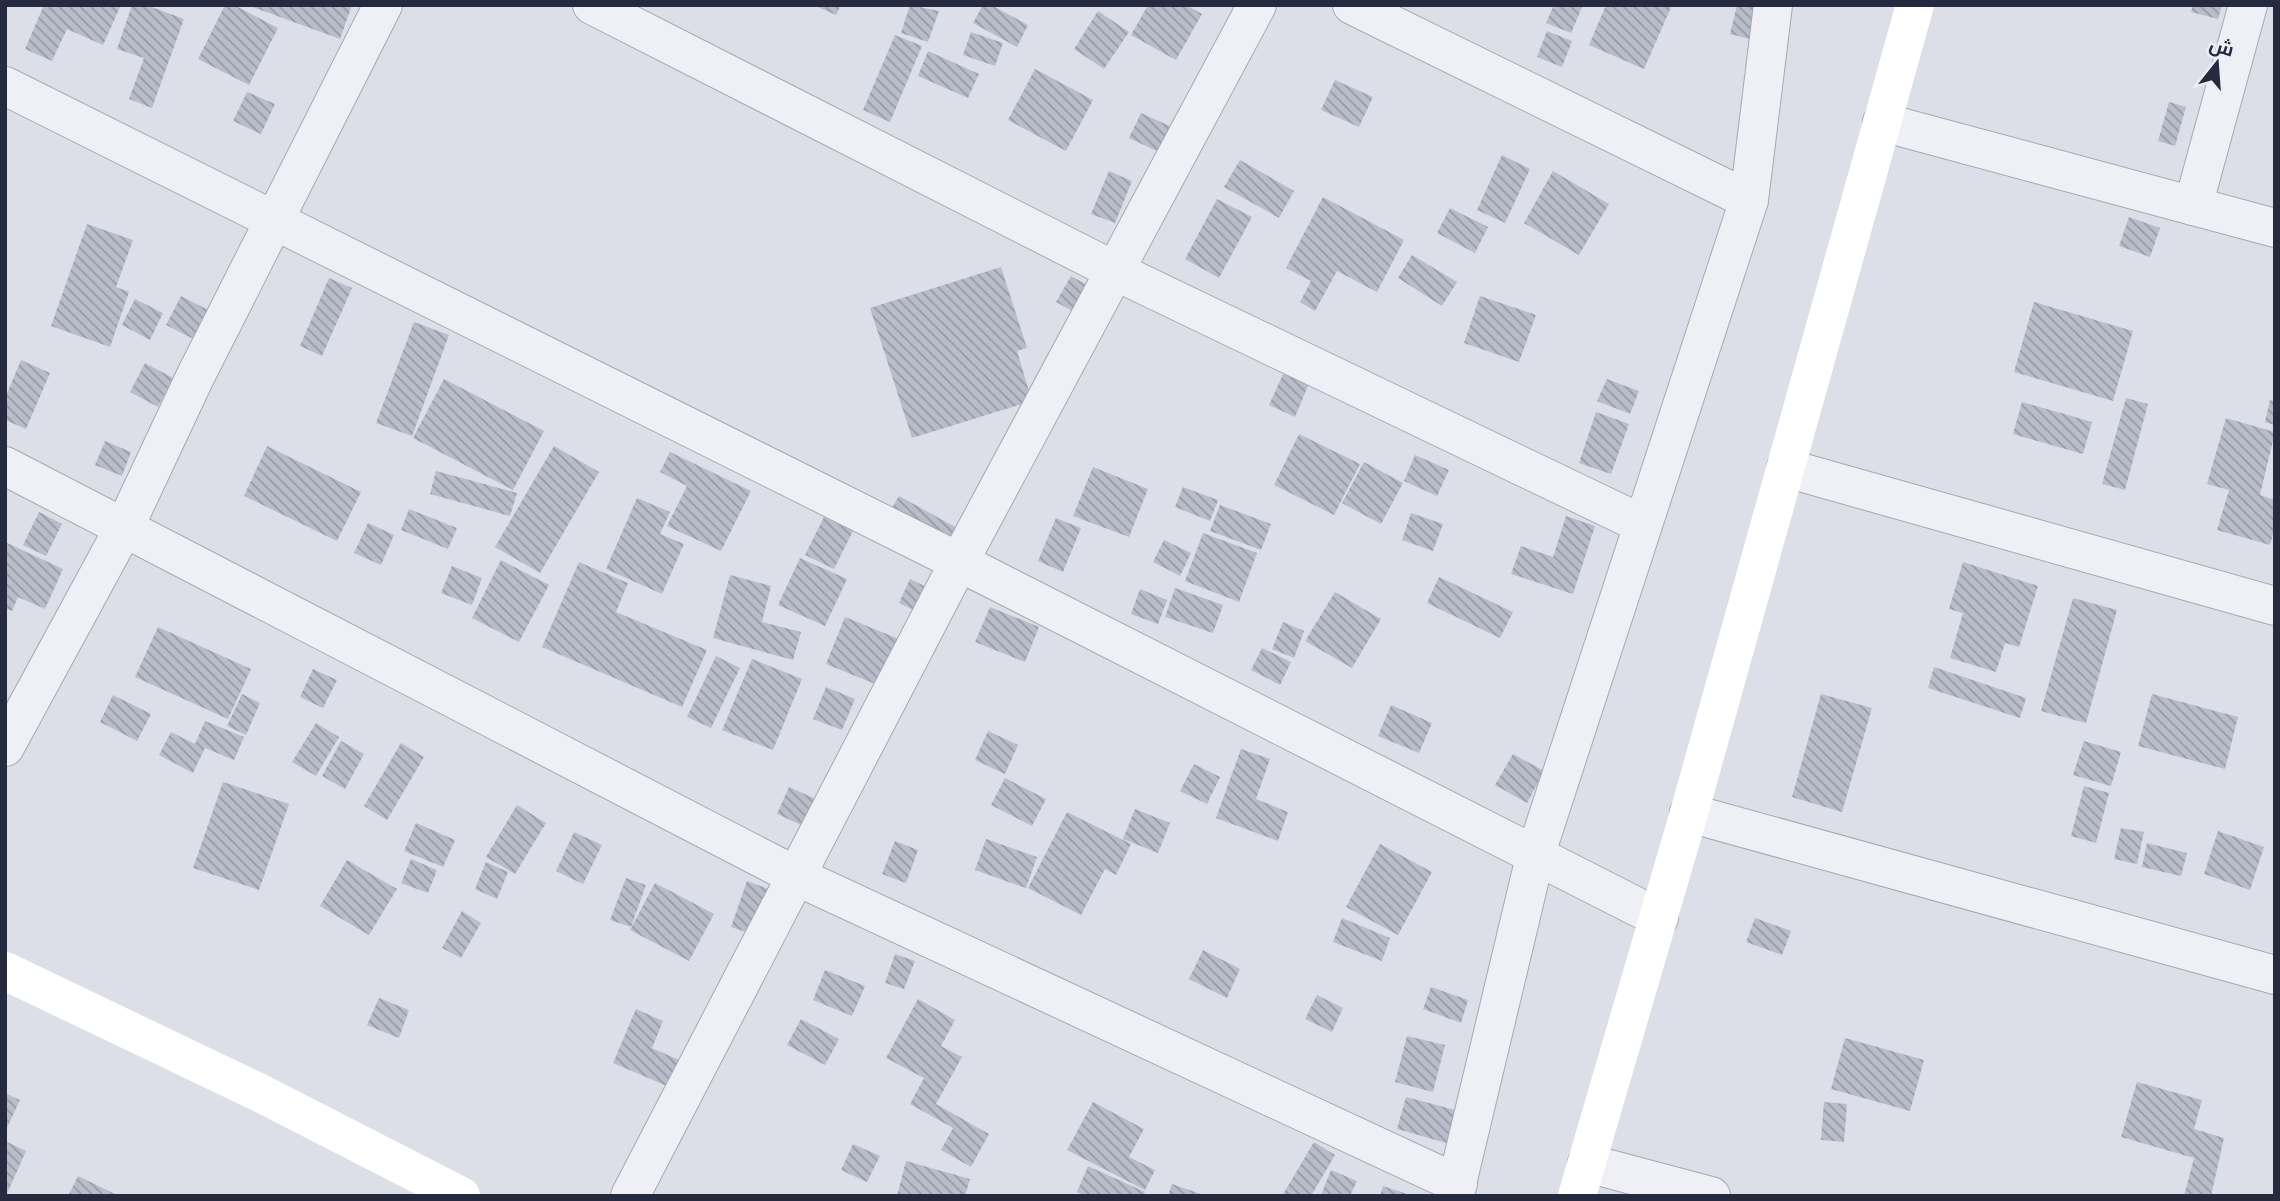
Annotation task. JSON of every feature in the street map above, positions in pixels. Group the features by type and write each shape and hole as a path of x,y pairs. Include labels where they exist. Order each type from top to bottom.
{"street":[{"path":"5,747 125,526 195,377 276,223 383,5"},
{"path":"592,5 1115,271 1642,524"},
{"path":"630,1196 960,562 1257,5"},
{"path":"1352,5 1749,200"},
{"path":"5,466 796,876 1456,1190 1536,853 1749,200 1773,5"},
{"path":"1711,1196 1582,1179 1689,813 1915,5"},
{"path":"2193,206 2248,5"},
{"path":"5,86 960,562 1659,918"},
{"path":"1882,122 2275,228"},
{"path":"1786,468 2275,606"},
{"path":"1689,813 2275,975"},
{"path":"5,971 258,1091 461,1196"}],"building":[{"path":"44,5 121,5 103,45 67,29 52,61 25,49"},
{"path":"132,5 146,5 184,19 152,108 129,99 144,58 117,49"},
{"path":"225,5 234,5 278,28 249,85 198,59"},
{"path":"247,5 352,5 340,39"},
{"path":"813,5 841,5 836,15"},
{"path":"910,5 939,11 928,42 901,33"},
{"path":"983,5 991,5 1028,25 1017,47 973,23"},
{"path":"1148,5 1186,5 1202,14 1176,60 1131,35"},
{"path":"1554,5 1583,5 1571,33 1546,23"},
{"path":"1606,5 1672,5 1644,69 1589,45"},
{"path":"1737,5 1756,5 1753,40 1730,34"},
{"path":"2193,5 2222,5 2218,19 2191,12"},
{"path":"1098,11 1129,32 1104,69 1074,49"},
{"path":"1547,31 1572,41 1562,67 1537,57"},
{"path":"971,32 1003,43 995,66 963,55"},
{"path":"895,35 922,46 890,122 863,110"},
{"path":"928,51 979,74 968,98 918,76"},
{"path":"1035,69 1093,100 1066,151 1008,120"},
{"path":"1335,80 1373,97 1359,127 1321,110"},
{"path":"247,92 275,104 261,134 233,121"},
{"path":"2169,102 2186,107 2175,146 2158,141"},
{"path":"1141,113 1172,127 1161,153 1129,138"},
{"path":"1502,155 1530,169 1505,223 1477,210"},
{"path":"1240,160 1294,191 1279,218 1224,187"},
{"path":"1109,171 1132,181 1115,223 1091,214"},
{"path":"1553,171 1609,204 1579,255 1524,223"},
{"path":"1323,197 1404,240 1377,292 1337,271 1315,311 1300,302 1311,281 1286,268"},
{"path":"1217,199 1252,217 1219,278 1185,259"},
{"path":"1450,208 1488,227 1475,253 1437,233"},
{"path":"2129,217 2160,228 2150,257 2119,246"},
{"path":"87,224 133,240 116,287 129,292 110,347 51,326"},
{"path":"1412,255 1457,282 1442,306 1398,278"},
{"path":"1001,267 1027,348 1017,351 1032,401 912,438 870,308"},
{"path":"1071,276 1098,291 1083,317 1056,302"},
{"path":"329,278 352,288 322,356 300,346"},
{"path":"181,296 220,316 205,345 166,325"},
{"path":"1480,296 1536,315 1519,362 1464,343"},
{"path":"135,299 163,313 150,340 122,325"},
{"path":"2034,302 2133,331 2113,401 2014,372"},
{"path":"414,322 449,335 412,436 376,423"},
{"path":"21,360 50,373 26,429 5,420 5,398"},
{"path":"145,363 173,378 158,407 130,392"},
{"path":"1285,370 1310,381 1295,417 1269,405"},
{"path":"444,379 544,431 513,490 413,438"},
{"path":"1607,379 1639,391 1630,414 1597,401"},
{"path":"2126,398 2148,404 2125,490 2102,484"},
{"path":"2270,400 2275,401 2275,425 2265,422"},
{"path":"2022,402 2092,422 2083,454 2013,434"},
{"path":"1596,412 1629,424 1611,474 1579,463"},
{"path":"2226,418 2275,432 2260,495 2275,500 2275,527 2270,545 2217,530 2229,490 2207,484"},
{"path":"1299,434 1360,464 1334,515 1274,485"},
{"path":"105,441 131,452 122,476 95,465"},
{"path":"267,446 361,492 337,541 244,496"},
{"path":"554,446 599,472 540,573 495,547"},
{"path":"670,452 751,491 721,551 667,526 687,486 660,472"},
{"path":"1415,455 1449,470 1437,496 1404,481"},
{"path":"1364,462 1403,483 1381,524 1342,503"},
{"path":"1093,467 1148,489 1129,537 1073,516"},
{"path":"436,471 517,493 510,516 430,494"},
{"path":"1183,487 1218,500 1210,521 1175,507"},
{"path":"899,496 968,534 959,551 889,513"},
{"path":"637,498 670,512 660,534 684,544 662,594 606,569"},
{"path":"1220,505 1271,524 1261,550 1210,531"},
{"path":"409,509 457,528 448,549 401,530"},
{"path":"39,512 62,524 46,556 23,545"},
{"path":"1411,513 1443,524 1433,551 1402,540"},
{"path":"1566,516 1595,526 1573,594 1511,574 1521,546 1553,557"},
{"path":"824,517 853,531 834,569 805,555"},
{"path":"1056,518 1081,528 1063,572 1038,561"},
{"path":"368,523 394,535 381,565 354,553"},
{"path":"1203,533 1257,553 1239,602 1185,581"},
{"path":"1164,540 1191,553 1180,576 1153,562"},
{"path":"5,542 63,569 45,609 18,597 12,611 5,608"},
{"path":"800,558 847,579 825,626 778,605"},
{"path":"501,560 549,585 519,642 472,618"},
{"path":"579,562 628,583 616,612 707,650 682,707 542,647"},
{"path":"1963,562 2038,586 2019,647 2005,643 1996,672 1950,658 1963,613 1949,609"},
{"path":"452,566 482,578 472,605 441,593"},
{"path":"730,575 771,586 762,622 801,632 793,660 713,638"},
{"path":"1439,577 1513,612 1500,638 1427,603"},
{"path":"910,579 933,590 922,614 899,603"},
{"path":"1175,588 1223,605 1213,633 1165,617"},
{"path":"1140,589 1167,600 1158,624 1131,614"},
{"path":"1335,592 1381,619 1352,668 1305,641"},
{"path":"2073,598 2117,610 2086,723 2041,711"},
{"path":"990,607 1039,627 1025,662 975,642"},
{"path":"845,617 899,639 880,686 826,664"},
{"path":"1283,622 1304,631 1294,658 1272,649"},
{"path":"158,627 251,669 228,719 135,677"},
{"path":"1262,648 1291,662 1280,685 1251,670"},
{"path":"716,656 740,668 711,728 687,717"},
{"path":"752,659 802,679 773,750 722,730"},
{"path":"1934,667 2026,698 2020,718 1928,688"},
{"path":"313,669 337,680 323,708 300,697"},
{"path":"826,687 855,699 842,730 813,719"},
{"path":"242,694 260,703 246,735 227,726"},
{"path":"1821,694 1872,708 1842,812 1792,797"},
{"path":"2152,694 2238,717 2225,769 2138,746"},
{"path":"113,695 151,714 137,741 100,722"},
{"path":"1391,705 1432,723 1419,753 1378,736"},
{"path":"205,721 244,737 234,760 205,748 193,773 159,755 171,732 195,744"},
{"path":"316,723 339,737 316,776 292,762"},
{"path":"988,731 1018,745 1005,774 975,760"},
{"path":"341,741 364,754 345,789 322,776"},
{"path":"2084,741 2121,752 2111,786 2073,775"},
{"path":"401,743 424,757 387,820 364,806"},
{"path":"1241,749 1270,759 1256,799 1288,812 1278,841 1216,818"},
{"path":"1513,754 1544,771 1527,803 1495,785"},
{"path":"1194,764 1220,777 1207,804 1180,791"},
{"path":"1005,778 1046,799 1032,826 991,805"},
{"path":"223,782 289,804 259,890 193,868"},
{"path":"2084,786 2109,793 2096,843 2071,836"},
{"path":"789,787 820,801 808,828 777,814"},
{"path":"517,805 546,823 515,874 486,857"},
{"path":"1135,809 1170,823 1158,853 1123,839"},
{"path":"1067,812 1131,844 1116,875 1105,869 1081,915 1028,888"},
{"path":"416,823 455,840 443,867 404,851"},
{"path":"2121,828 2144,832 2137,864 2114,859"},
{"path":"2218,831 2264,847 2250,890 2204,874"},
{"path":"574,832 602,845 583,884 556,871"},
{"path":"986,839 1037,857 1026,888 975,870"},
{"path":"895,841 918,850 906,883 882,874"},
{"path":"2147,843 2187,853 2181,876 2142,867"},
{"path":"1380,844 1432,872 1398,935 1346,907"},
{"path":"411,859 437,870 428,893 401,883"},
{"path":"347,860 397,889 369,935 320,906"},
{"path":"486,862 508,872 497,899 475,889"},
{"path":"626,878 646,885 631,927 610,920"},
{"path":"747,881 769,889 752,934 731,927"},
{"path":"655,883 714,914 689,961 630,930"},
{"path":"462,911 481,923 461,958 442,948"},
{"path":"1342,918 1390,938 1382,961 1333,942"},
{"path":"1755,918 1791,931 1782,955 1746,942"},
{"path":"1203,950 1240,969 1227,998 1189,979"},
{"path":"895,954 915,961 904,989 885,983"},
{"path":"825,970 865,986 852,1016 813,1000"},
{"path":"1431,987 1468,1000 1461,1023 1423,1009"},
{"path":"1317,995 1343,1008 1332,1032 1305,1019"},
{"path":"379,998 409,1010 399,1038 367,1025"},
{"path":"918,999 955,1020 941,1046 962,1057 936,1104 989,1134 971,1167 941,1150 953,1128 910,1104 924,1078 886,1058"},
{"path":"636,1009 663,1021 652,1048 686,1063 674,1089 613,1063"},
{"path":"801,1019 839,1039 825,1065 787,1045"},
{"path":"1407,1036 1445,1045 1433,1092 1395,1082"},
{"path":"1845,1038 1924,1060 1910,1111 1831,1089"},
{"path":"2137,1082 2202,1100 2194,1129 2224,1138 2211,1196 2184,1196 2194,1158 2121,1137"},
{"path":"5,1093 20,1100 5,1132"},
{"path":"1406,1097 1459,1111 1450,1144 1397,1129"},
{"path":"1093,1102 1144,1129 1129,1157 1155,1170 1145,1190 1067,1150"},
{"path":"1824,1102 1847,1104 1844,1142 1821,1140"},
{"path":"5,1141 26,1151 6,1196 5,1196"},
{"path":"1314,1142 1335,1155 1311,1196 1282,1196"},
{"path":"853,1144 880,1156 867,1182 841,1170"},
{"path":"906,1161 970,1179 965,1196 897,1196"},
{"path":"1088,1166 1145,1192 1143,1196 1086,1196 1077,1192"},
{"path":"1331,1170 1357,1181 1350,1196 1321,1195"},
{"path":"78,1176 119,1196 68,1196"},
{"path":"1172,1184 1204,1195 1204,1196 1168,1196"},
{"path":"1383,1186 1410,1195 1410,1196 1380,1196"}]}
